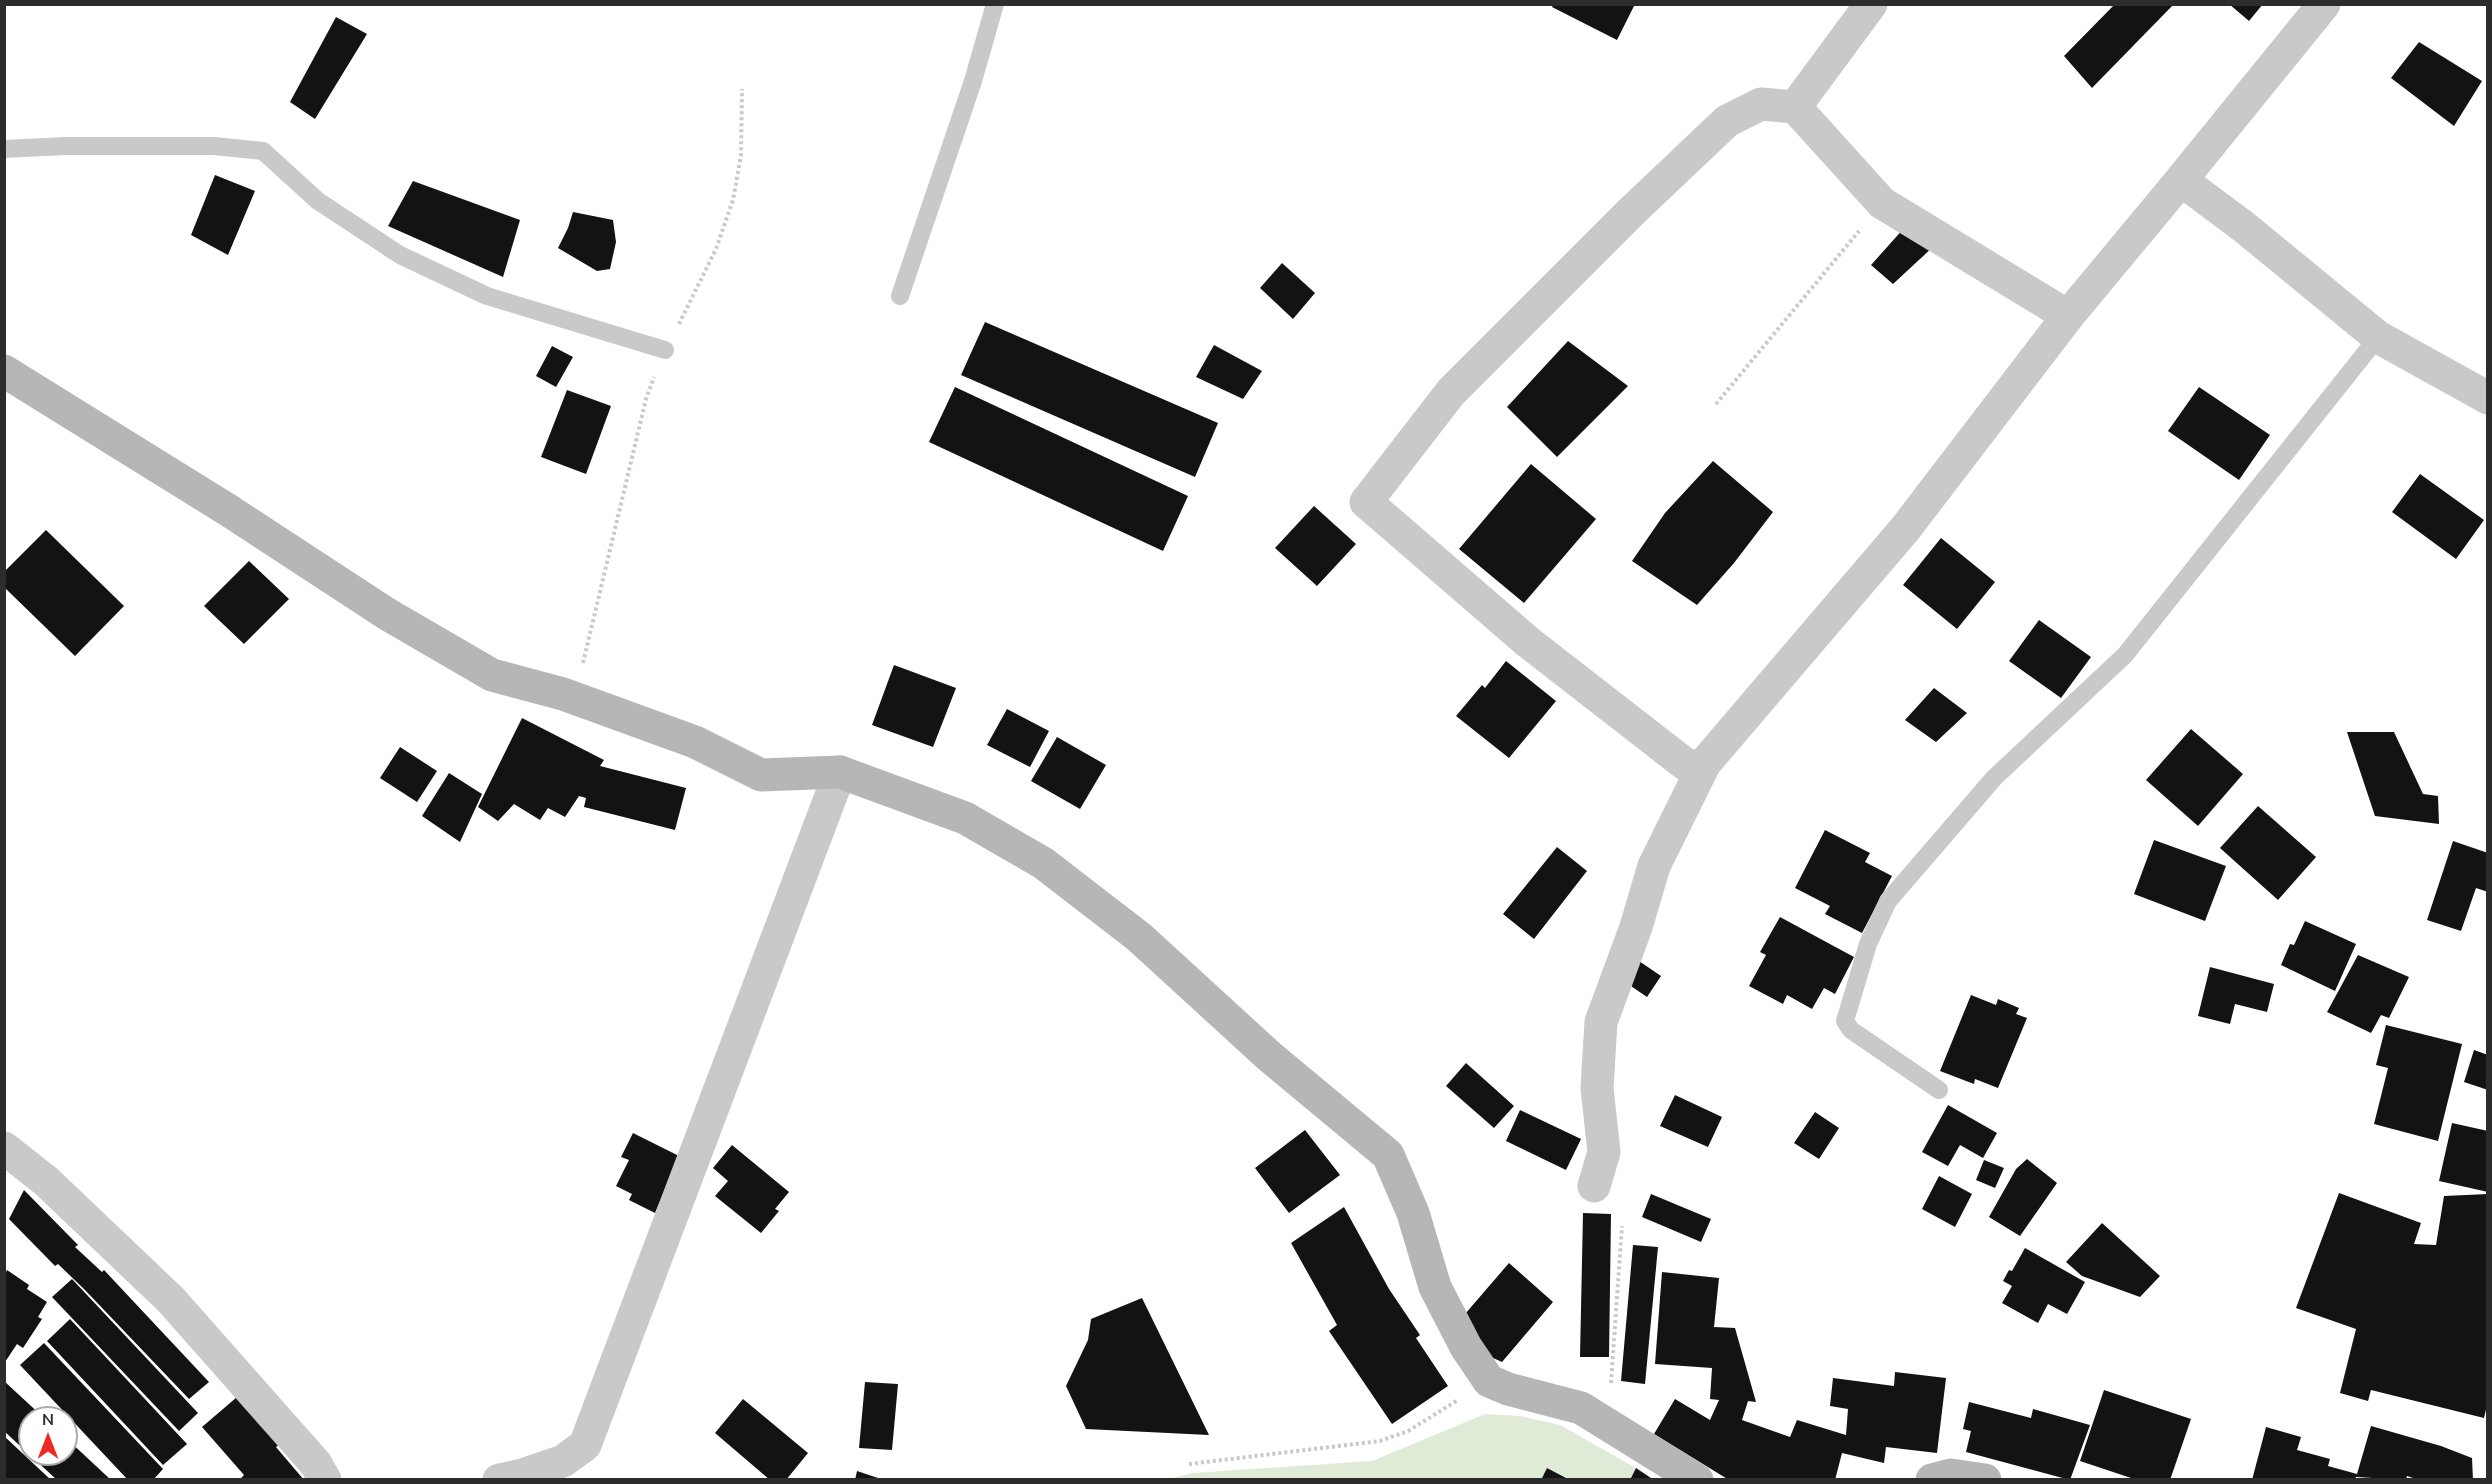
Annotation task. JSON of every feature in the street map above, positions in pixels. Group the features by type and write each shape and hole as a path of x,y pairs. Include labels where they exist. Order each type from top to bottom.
{"main road":[{"path":"4,371 406,625 492,675 563,694 695,742 761,775 840,772 965,818 1043,863 1139,937 1269,1056 1388,1155 1413,1213 1435,1287 1466,1347 1490,1381 1508,1389 1581,1408 1697,1479"},
{"path":"1932,1479 1951,1475 1985,1479"}],"street":[{"path":"1795,107 1871,4"},
{"path":"1594,1186 1604,1152 1597,1088 1601,1022 1636,927 1654,866 1705,763 1905,529 2068,316 2324,4"},
{"path":"1705,763 1694,767 1671,754 1528,642 1366,502 1451,392 1622,221 1727,121 1761,104 1795,107 1882,203 2068,316"},
{"path":"2181,180 2244,226 2379,337 2487,398"},
{"path":"499,1479 522,1475 563,1461 585,1445 840,772"},
{"path":"4,1148 46,1181 171,1300 316,1464 325,1479"}],"lane":[{"path":"900,297 973,81 995,4"},
{"path":"4,149 66,146 214,146 263,151 318,201 400,255 488,297 664,350"},
{"path":"1939,1090 1851,1030 1845,1021 1868,944 1888,901 1994,778 2125,655 2379,337"}],"path":[{"path":"563,694 584,663 646,399 664,350 717,249 733,200 741,155 742,89"},
{"path":"1716,404 1882,203"},
{"path":"1604,1423 1612,1381 1622,1226"},
{"path":"1189,1464 1380,1442 1408,1431 1490,1381"}],"green space":[{"path":"1485,1414 1520,1416 1560,1425 1636,1468 1630,1480 1570,1479 1547,1468 1541,1480 1165,1480 1193,1473 1372,1461"}],"building":[{"path":"1554,4 1635,4 1617,40 1552,7"},
{"path":"2115,4 2174,4 2092,88 2064,56"},
{"path":"2229,4 2263,4 2249,21"},
{"path":"336,17 367,34 315,119 290,102"},
{"path":"2419,42 2482,81 2454,126 2391,78"},
{"path":"215,175 255,191 228,255 191,235"},
{"path":"413,181 520,220 503,277 388,226"},
{"path":"573,212 613,220 616,242 610,269 597,271 558,248"},
{"path":"1905,227 1934,246 1893,284 1871,265"},
{"path":"1282,263 1315,293 1293,319 1260,288"},
{"path":"985,322 1218,423 1195,477 961,375"},
{"path":"1568,341 1628,386 1557,457 1507,407"},
{"path":"1214,345 1262,371 1243,399 1196,377"},
{"path":"552,346 573,357 556,387 536,376"},
{"path":"955,387 1188,496 1163,551 929,442"},
{"path":"2199,387 2270,435 2239,480 2168,431"},
{"path":"567,390 611,406 586,474 541,457"},
{"path":"1713,461 1773,512 1734,563 1697,605 1632,561 1665,513"},
{"path":"1531,464 1596,519 1524,603 1459,549"},
{"path":"2420,474 2484,520 2456,559 2392,512"},
{"path":"1314,506 1356,544 1317,586 1275,548"},
{"path":"46,530 124,606 75,656 4,587 4,572"},
{"path":"1941,538 1995,582 1957,629 1903,585"},
{"path":"249,561 289,599 244,644 204,606"},
{"path":"2039,620 2091,657 2061,698 2009,661"},
{"path":"1506,661 1556,701 1509,758 1456,716 1482,685 1485,688"},
{"path":"894,665 956,688 933,747 872,725"},
{"path":"1934,688 1967,713 1936,742 1905,720"},
{"path":"1007,709 1049,731 1030,767 987,745"},
{"path":"522,718 604,760 600,766 686,788 675,830 584,807 586,798 579,796 565,817 548,808 540,820 514,804 498,821 478,807"},
{"path":"2191,729 2243,774 2198,826 2146,780"},
{"path":"2347,732 2394,732 2423,794 2438,796 2439,824 2375,816"},
{"path":"1057,737 1106,765 1080,809 1031,781"},
{"path":"400,747 437,771 417,802 380,778"},
{"path":"449,773 482,794 460,842 422,816"},
{"path":"2258,806 2316,857 2278,900 2220,848"},
{"path":"1825,830 1870,853 1865,862 1892,876 1862,933 1825,914 1830,906 1795,888"},
{"path":"2154,840 2226,866 2205,921 2134,894"},
{"path":"2453,841 2488,853 2488,892 2476,888 2461,931 2427,920"},
{"path":"1557,847 1587,871 1534,939 1503,914"},
{"path":"1780,917 1854,957 1835,994 1824,988 1812,1009 1787,995 1783,1004 1749,986 1766,955 1760,952"},
{"path":"2305,921 2356,944 2335,991 2281,965 2290,944 2294,945"},
{"path":"2358,955 2409,977 2389,1018 2381,1015 2371,1033 2327,1012"},
{"path":"1639,961 1661,976 1647,997 1625,982"},
{"path":"2210,967 2274,984 2267,1012 2235,1004 2230,1024 2198,1016"},
{"path":"1971,995 1996,1005 1998,999 2019,1008 2016,1014 2027,1018 1998,1088 1975,1079 1974,1084 1940,1071"},
{"path":"2386,1025 2462,1044 2438,1141 2374,1124 2388,1068 2376,1065"},
{"path":"2474,1050 2488,1055 2488,1090 2464,1082"},
{"path":"1466,1063 1514,1106 1494,1128 1446,1086"},
{"path":"1675,1095 1722,1117 1708,1147 1660,1126"},
{"path":"1948,1105 1997,1133 1983,1158 1960,1145 1948,1166 1922,1152"},
{"path":"1520,1110 1581,1139 1566,1170 1506,1141"},
{"path":"1815,1112 1839,1128 1819,1159 1794,1143"},
{"path":"2452,1123 2488,1131 2488,1192 2439,1181"},
{"path":"1305,1130 1340,1175 1289,1213 1255,1168"},
{"path":"633,1133 679,1156 655,1213 629,1200 632,1194 616,1186 629,1160 621,1157"},
{"path":"732,1145 789,1192 775,1209 779,1211 761,1233 715,1196 728,1181 713,1168"},
{"path":"2027,1159 2057,1183 2020,1236 1989,1217 2016,1169"},
{"path":"1984,1160 2004,1168 1995,1188 1976,1180"},
{"path":"1939,1176 1972,1194 1955,1227 1922,1209"},
{"path":"24,1190 78,1245 75,1247 102,1272 104,1270 209,1382 189,1399 84,1289 58,1264 55,1266 9,1219"},
{"path":"2339,1193 2421,1223 2414,1244 2436,1245 2444,1196 2488,1194 2488,1401 2484,1418 2371,1390 2368,1401 2340,1393 2356,1329 2296,1308"},
{"path":"1651,1194 1711,1219 1701,1242 1642,1217"},
{"path":"1344,1207 1389,1289 1420,1335 1416,1338 1448,1386 1392,1424 1329,1331 1337,1325 1291,1243"},
{"path":"1583,1213 1611,1214 1609,1357 1580,1357"},
{"path":"2102,1223 2160,1276 2140,1297 2082,1276 2066,1262"},
{"path":"1633,1245 1658,1247 1645,1384 1621,1381"},
{"path":"2025,1248 2085,1282 2067,1314 2048,1304 2038,1323 2002,1303 2012,1286 2003,1281 2009,1270 2012,1271"},
{"path":"1509,1263 1553,1302 1502,1362 1482,1353 1459,1321"},
{"path":"7,1270 29,1285 27,1289 47,1302 38,1317 42,1319 23,1348 17,1344 5,1362 5,1274"},
{"path":"1662,1272 1719,1278 1714,1327 1735,1328 1756,1402 1748,1401 1742,1420 1790,1437 1797,1420 1846,1435 1848,1409 1830,1406 1833,1378 1894,1386 1895,1372 1946,1378 1937,1453 1886,1447 1884,1463 1842,1453 1835,1480 1729,1480 1654,1434 1675,1399 1710,1420 1719,1400 1710,1399 1712,1368 1655,1364"},
{"path":"72,1279 198,1413 179,1431 52,1297"},
{"path":"1142,1298 1209,1435 1086,1429 1066,1386 1088,1340 1091,1319"},
{"path":"70,1319 187,1444 163,1465 47,1341"},
{"path":"44,1343 163,1469 153,1480 128,1480 78,1427 78,1406 59,1406 20,1365"},
{"path":"4,1381 31,1406 18,1406 18,1444 4,1431"},
{"path":"865,1382 898,1384 892,1450 859,1448"},
{"path":"2104,1390 2191,1419 2170,1480 2137,1480 2080,1461"},
{"path":"237,1397 280,1444 276,1447 304,1480 239,1480 244,1475 202,1427"},
{"path":"743,1399 808,1453 786,1480 770,1480 715,1433"},
{"path":"1969,1402 2031,1418 2033,1409 2090,1425 2070,1480 1966,1452 1971,1431 1963,1429"},
{"path":"2371,1426 2441,1446 2472,1458 2473,1480 2419,1480 2407,1476 2406,1480 2356,1477 2355,1480 2252,1480 2266,1427 2301,1437 2297,1450 2330,1459 2328,1466 2357,1474"},
{"path":"4,1436 18,1449 18,1466 36,1466 51,1480 4,1480"},
{"path":"78,1449 111,1480 57,1480 42,1466 78,1466"},
{"path":"1547,1468 1570,1480 1541,1480"},
{"path":"1636,1468 1654,1480 1630,1480"},
{"path":"857,1471 881,1479 881,1480 855,1480"}]}
